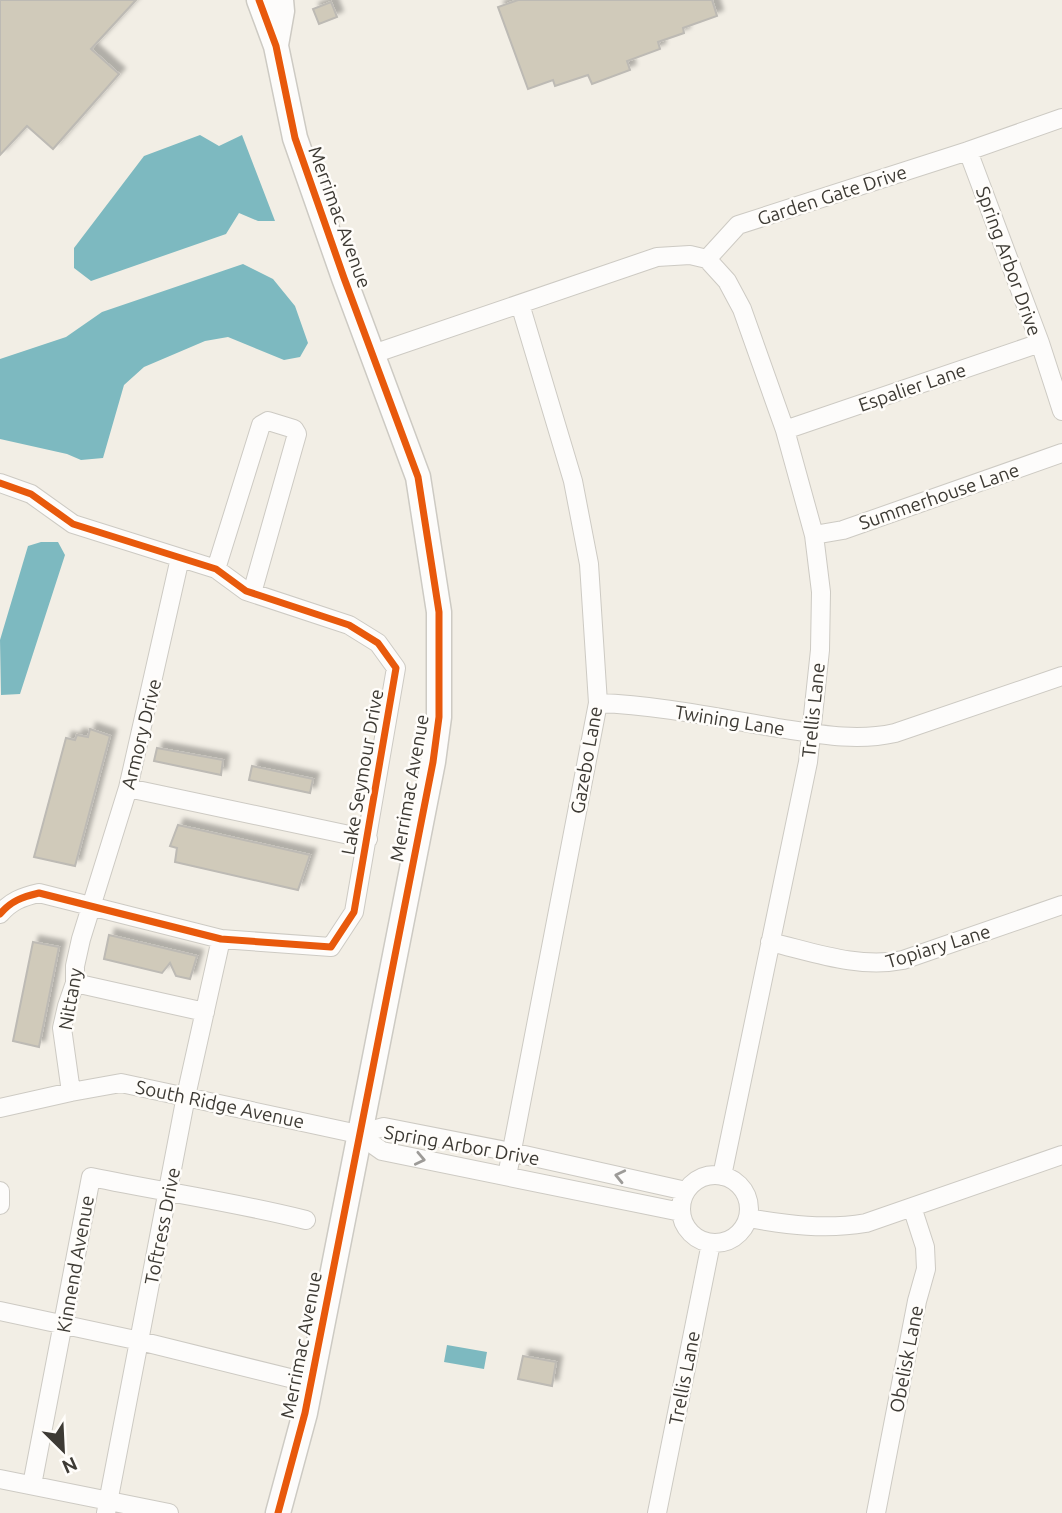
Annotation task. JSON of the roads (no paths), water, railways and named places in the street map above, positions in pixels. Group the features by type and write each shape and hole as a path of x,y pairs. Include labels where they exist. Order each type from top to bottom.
{"street":[{"name":"Merrimac Avenue","path":"259,0 276,46 295,138 418,477 439,612 439,717 433,762 305,1413 278,1513"},
{"name":"Merrimac Avenue","path":"276,46 282,11 281,0"},
{"name":"Garden Gate Drive","path":"707,259 738,225 968,152 1062,118"},
{"name":"Spring Arbor Drive","path":"968,152 1040,343 1062,411"},
{"path":"373,354 657,257 690,255 707,259"},
{"name":"Trellis Lane","path":"707,259 727,281 742,309 785,430 814,536 821,592 820,650 808,762 722,1176"},
{"name":"Gazebo Lane","path":"507,1176 598,703 589,564 573,481 520,304"},
{"name":"Espalier Lane","path":"785,430 1040,343"},
{"path":"216,569 261,425 268,421 294,429 297,434 253,593"},
{"name":"Summerhouse Lane","path":"814,536 842,530 1062,453"},
{"name":"Lake Seymour Drive","path":"0,483 31,494 74,524 216,569 253,593 349,625 378,643 396,668 354,912 331,947 221,939 39,893 22,897 9,904 0,914"},
{"name":"Armory Drive","path":"91,906 128,788 180,558"},
{"name":"Twining Lane","path":"598,703 631,704 810,733 872,738 895,733 1062,676"},
{"path":"128,788 368,839"},
{"name":"Topiary Lane","path":"770,942 866,964 886,964 1062,905"},
{"name":"Nittany","path":"71,1092 62,1028 75,983 75,966 91,906"},
{"name":"Toftress Drive","path":"108,1506 186,1096 221,939"},
{"path":"75,983 205,1012"},
{"name":"South Ridge Avenue","path":"0,1108 121,1083 358,1134"},
{"name":"Spring Arbor Drive","path":"358,1134 384,1127 686,1191"},
{"name":"Spring Arbor Drive","path":"358,1134 382,1151 681,1212"},
{"path":"748,1218 798,1226 842,1227 866,1223 1062,1155"},
{"path":"722,1176 741,1187 747,1196 748,1218 738,1234 721,1243 711,1243 694,1236 681,1212 686,1191 702,1178 722,1176"},
{"name":"Kinnend Avenue","path":"33,1485 91,1177 169,1194 242,1204 306,1220"},
{"path":"0,1191 0,1205"},
{"name":"Obelisk Lane","path":"876,1513 917,1301 926,1269 925,1247 912,1207"},
{"name":"Trellis Lane","path":"657,1513 711,1243"},
{"path":"0,1311 140,1340 310,1383"},
{"path":"0,1479 33,1485 108,1506 169,1513"}],"water":[{"path":"200,135 219,146 242,135 275,221 258,221 239,213 226,234 91,281 74,268 74,248 144,156"},
{"path":"243,264 273,279 295,306 308,343 300,357 284,360 228,337 205,341 144,367 124,385 103,458 81,460 67,454 0,439 0,359 66,337 102,312"},
{"path":"41,542 58,542 65,555 20,694 1,695 0,640 28,546"},
{"path":"447,1345 487,1352 484,1369 444,1362"}]}
